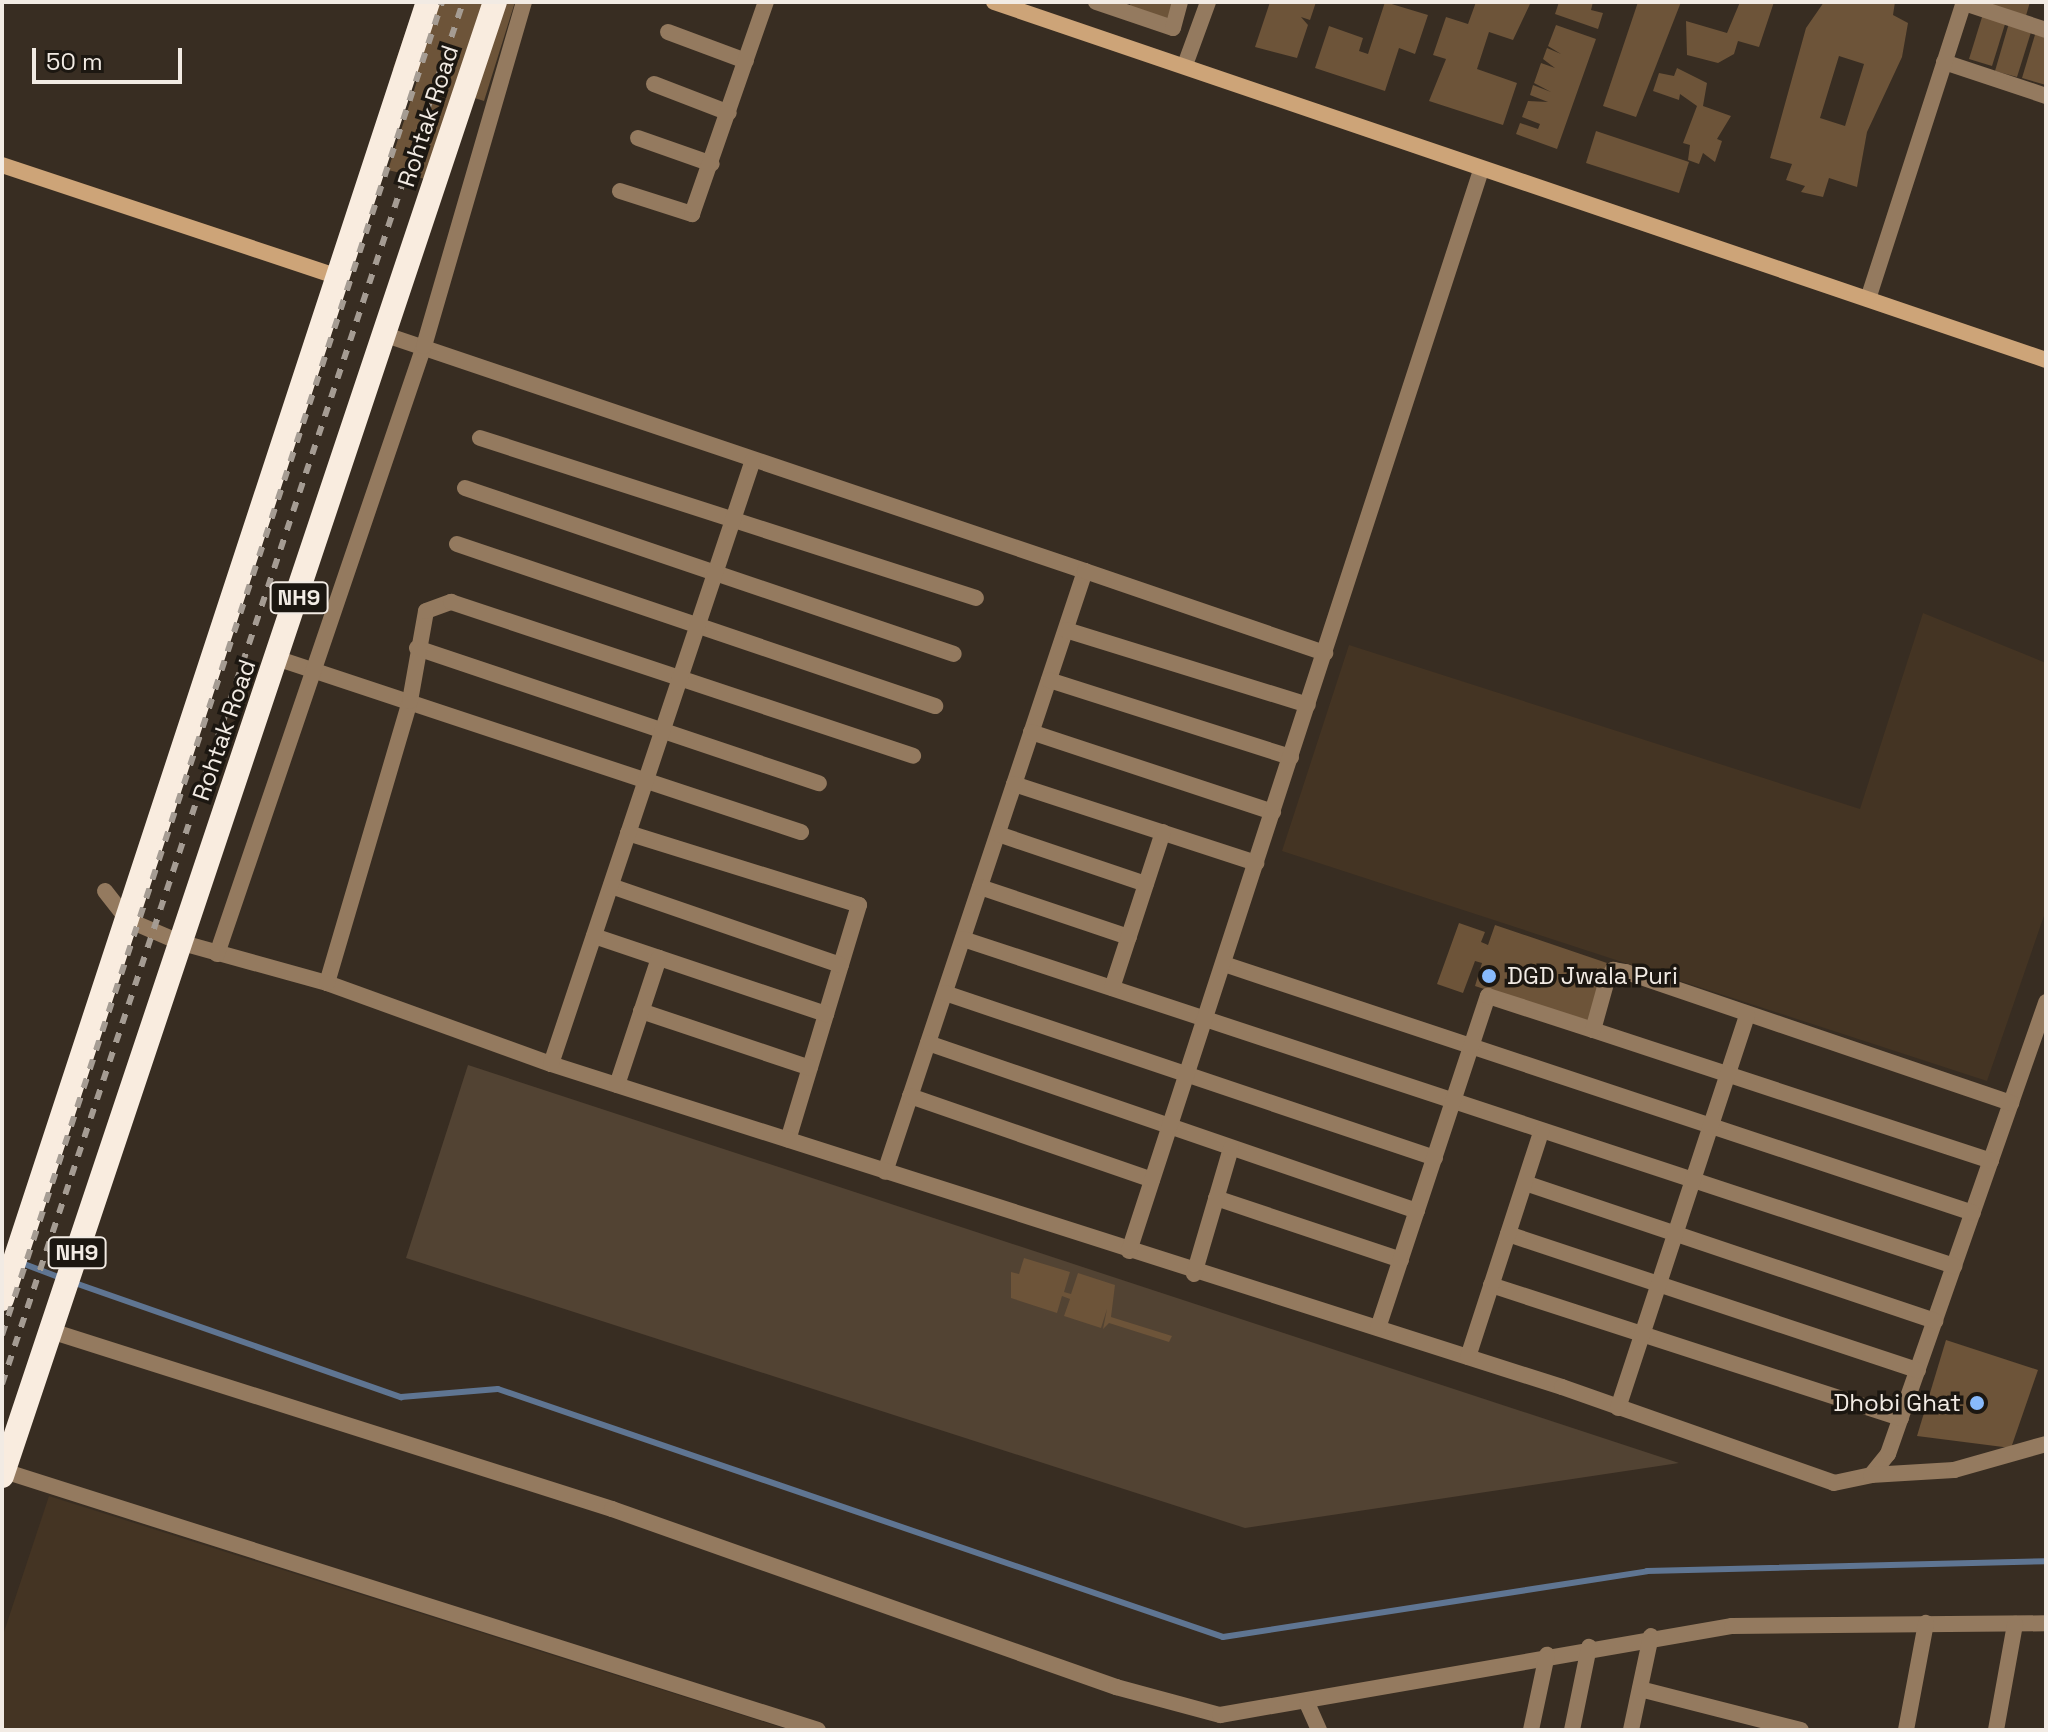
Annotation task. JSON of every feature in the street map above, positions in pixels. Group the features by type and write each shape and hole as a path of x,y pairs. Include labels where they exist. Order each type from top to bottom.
{"highway":[{"name":"Rohtak Road","path":"2,1298 428,2"},
{"name":"Rohtak Road","path":"3,1474 179,942 279,659 495,2"}],"street":[{"path":"217,954 424,346 524,2"},
{"path":"994,2 2046,360"},
{"path":"1096,2 1173,28 1180,2"},
{"path":"1185,65 1208,2"},
{"path":"1868,299 1964,2 2046,30"},
{"path":"620,191 692,214 746,61 760,4"},
{"path":"668,32 746,61"},
{"path":"1944,62 2046,96"},
{"path":"654,84 729,113"},
{"path":"638,138 712,164"},
{"path":"2,165 339,277"},
{"path":"1129,1251 1481,170"},
{"path":"386,335 1325,653"},
{"path":"480,438 976,598"},
{"path":"551,1064 753,460"},
{"path":"465,488 954,654"},
{"path":"457,544 935,706"},
{"path":"885,1172 1085,571"},
{"path":"327,983 410,701 426,611 451,602 913,756"},
{"path":"1066,630 1308,705"},
{"path":"417,648 819,783"},
{"path":"279,659 314,668 645,783 801,832"},
{"path":"1049,680 1291,757"},
{"path":"1031,732 1273,812"},
{"path":"1014,784 1256,863"},
{"path":"1112,988 1163,832"},
{"path":"628,833 859,905 788,1140"},
{"path":"998,834 1146,884"},
{"path":"611,886 841,965"},
{"path":"980,887 1129,937"},
{"path":"105,891 128,920 179,942 327,983 551,1064 1194,1274 1468,1357 1822,1481 1954,1470 2046,1444"},
{"path":"594,936 826,1014"},
{"path":"963,939 1205,1018 1452,1104 1954,1266"},
{"path":"617,1085 659,958"},
{"path":"1224,964 1470,1050 1973,1213"},
{"path":"1593,1030 1613,970 2011,1103"},
{"path":"945,993 1435,1158"},
{"path":"1378,1328 1488,996 1991,1161"},
{"path":"1871,1475 1901,1418 2046,1002"},
{"path":"641,1011 810,1068"},
{"path":"1618,1408 1747,1015"},
{"path":"928,1043 1417,1211"},
{"path":"910,1096 1152,1180"},
{"path":"1468,1357 1541,1132"},
{"path":"1194,1274 1231,1148"},
{"path":"1525,1183 1935,1321"},
{"path":"1216,1198 1401,1260"},
{"path":"1508,1234 1657,1286 1918,1370"},
{"path":"1491,1285 1640,1336 1901,1418"},
{"path":"54,1322 612,1509 1181,1708 1220,1715 1307,1703 1651,1636 1732,1626 2046,1623"},
{"path":"3,1474 818,1730"},
{"path":"1906,1730 1926,1623"},
{"path":"1996,1730 2015,1624"},
{"path":"1631,1730 1651,1636"},
{"path":"1572,1730 1589,1647"},
{"path":"1531,1730 1547,1655"},
{"path":"1640,1689 1741,1723 1801,1730"},
{"path":"1307,1703 1319,1730"}],"shaded area":[{"path":"1923,613 2046,663 2046,910 1987,1081 1282,851 1349,645 1860,809"},
{"path":"468,1065 1679,1463 1245,1528 406,1258"},
{"path":"49,1496 789,1730 2,1730 2,1638"}],"building":[{"path":"416,2 515,2 484,101 456,92 425,179 388,170 418,78 393,69"},
{"path":"1131,2 1174,2 1168,21 1129,8"},
{"path":"1270,2 1316,2 1310,20 1301,17 1308,25 1297,58 1255,47"},
{"path":"1385,2 1428,15 1415,54 1399,48 1385,91 1315,68 1329,26 1363,38 1359,51 1368,54"},
{"path":"1476,2 1530,4 1513,40 1489,32 1477,69 1517,83 1503,125 1429,101 1446,59 1433,55 1446,17 1468,24"},
{"path":"1559,2 1593,2 1591,10 1603,13 1598,29 1555,14"},
{"path":"1638,2 1681,2 1636,117 1603,106"},
{"path":"1740,2 1774,2 1759,47 1738,41 1734,54 1718,63 1687,55 1686,21 1727,33"},
{"path":"1824,2 1895,2 1893,15 1908,23 1902,57 1867,132 1857,187 1829,178 1823,197 1801,192 1805,186 1786,180 1792,164 1770,158 1806,28","holes":["1839,56 1864,64 1845,126 1820,118"]},
{"path":"1984,2 2030,2 2025,19"},
{"path":"1983,14 2006,21 1992,66 1969,59"},
{"path":"2009,23 2032,29 2017,77 1995,71"},
{"path":"1556,25 1596,39 1557,149 1516,134 1520,123 1538,129 1540,124 1522,117 1528,101 1548,102 1530,95 1533,85 1551,92 1534,83 1541,63 1555,68 1543,59 1547,48 1561,54 1548,46"},
{"path":"2037,28 2046,31 2046,85 2022,78"},
{"path":"1677,68 1707,83 1703,106 1731,116 1717,139 1722,141 1715,162 1703,153 1699,164 1688,160 1690,145 1683,143 1697,106 1680,94 1679,100 1653,91 1659,73 1674,76"},
{"path":"1596,131 1689,162 1679,193 1586,163"},
{"path":"1459,923 1485,932 1481,942 1488,945 1495,925 1607,963 1587,1023 1475,986 1482,963 1475,961 1463,993 1437,984"},
{"path":"1024,1258 1070,1272 1064,1292 1071,1294 1078,1273 1115,1285 1111,1317 1172,1336 1169,1342 1109,1323 1103,1329 1107,1309 1101,1328 1064,1316 1070,1299 1062,1296 1057,1313 1011,1298 1011,1272 1019,1274"},
{"name":"Dhobi Ghat","path":"1946,1340 2038,1370 2011,1448 1917,1436"}],"waterway":[{"path":"19,1262 61,1278"},
{"path":"72,1282 401,1397 498,1389 1223,1637 1647,1571 2046,1561"}],"railway":[{"path":"2,1335 442,2"},
{"path":"2,1384 463,2"}],"place":[{"name":"DGD Jwala Puri","path":"1489,976"},
{"name":"Dhobi Ghat","path":"1977,1403"}]}
